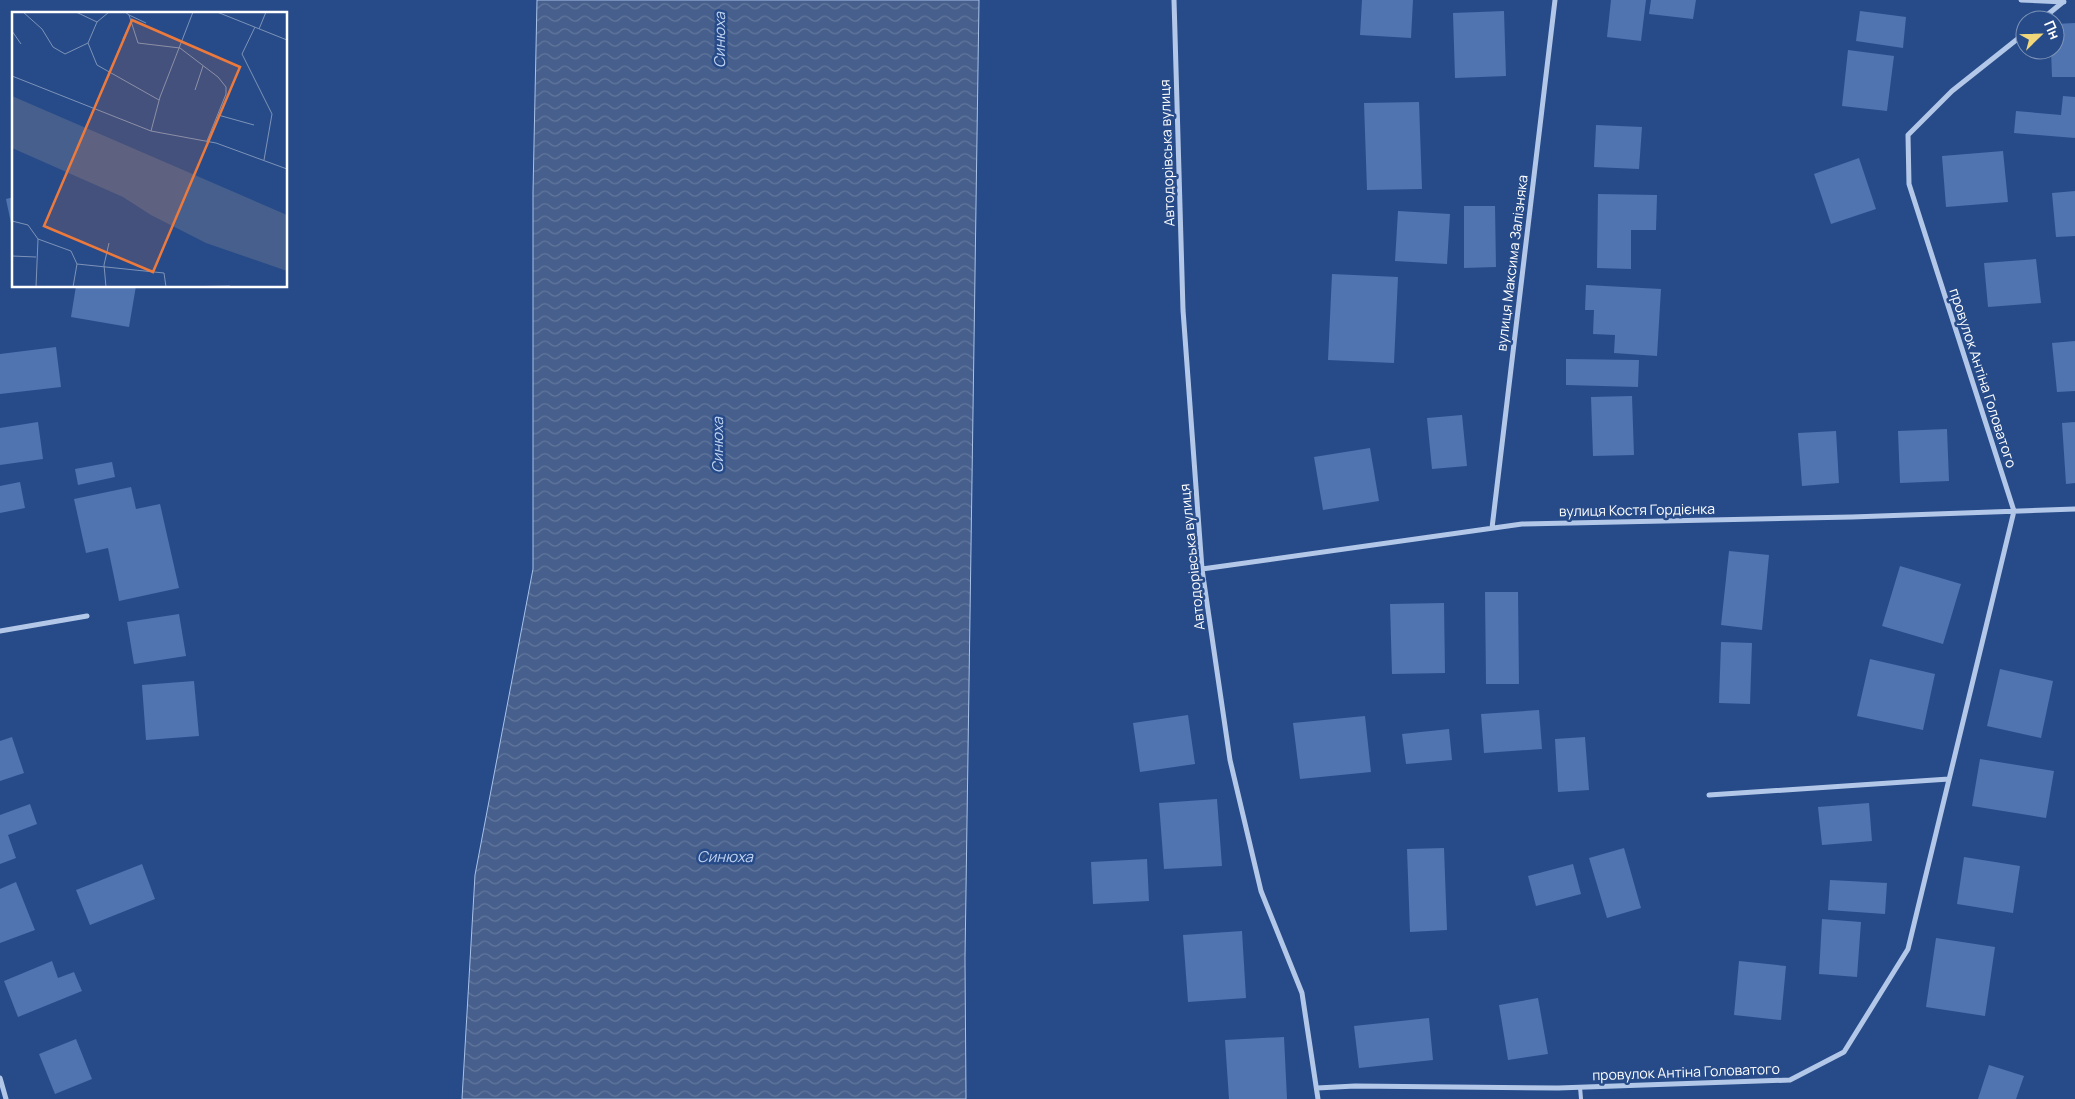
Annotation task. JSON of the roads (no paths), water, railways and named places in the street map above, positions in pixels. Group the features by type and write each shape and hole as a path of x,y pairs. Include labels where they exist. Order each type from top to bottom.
{"street":[{"name":"Автодорівська вулиця","path":"1174,0 1183,310 1202,569 1230,760 1261,890 1302,993 1318,1099"},
{"name":"вулиця Максима Залізняка","path":"1492,528 1555,0"},
{"path":"2021,0 2065,1"},
{"path":"2054,10 2065,1"},
{"name":"провулок Антіна Головатого","path":"1316,1088 1355,1086 1580,1087 1790,1080 1844,1052 1908,949 2014,511 1909,184 1908,135 1952,91 2015,41"},
{"name":"вулиця Костя Гордієнка","path":"1202,569 1522,524 2075,509"},
{"path":"0,631 87,616"},
{"path":"1709,795 1949,779"},
{"path":"0,1078 6,1099"}],"lane":[{"path":"1580,1087 1581,1099"}],"water":[{"name":"Синюха","path":"537,0 979,0 965,958 966,1099 462,1099 475,875 533,569 533,192"}]}
